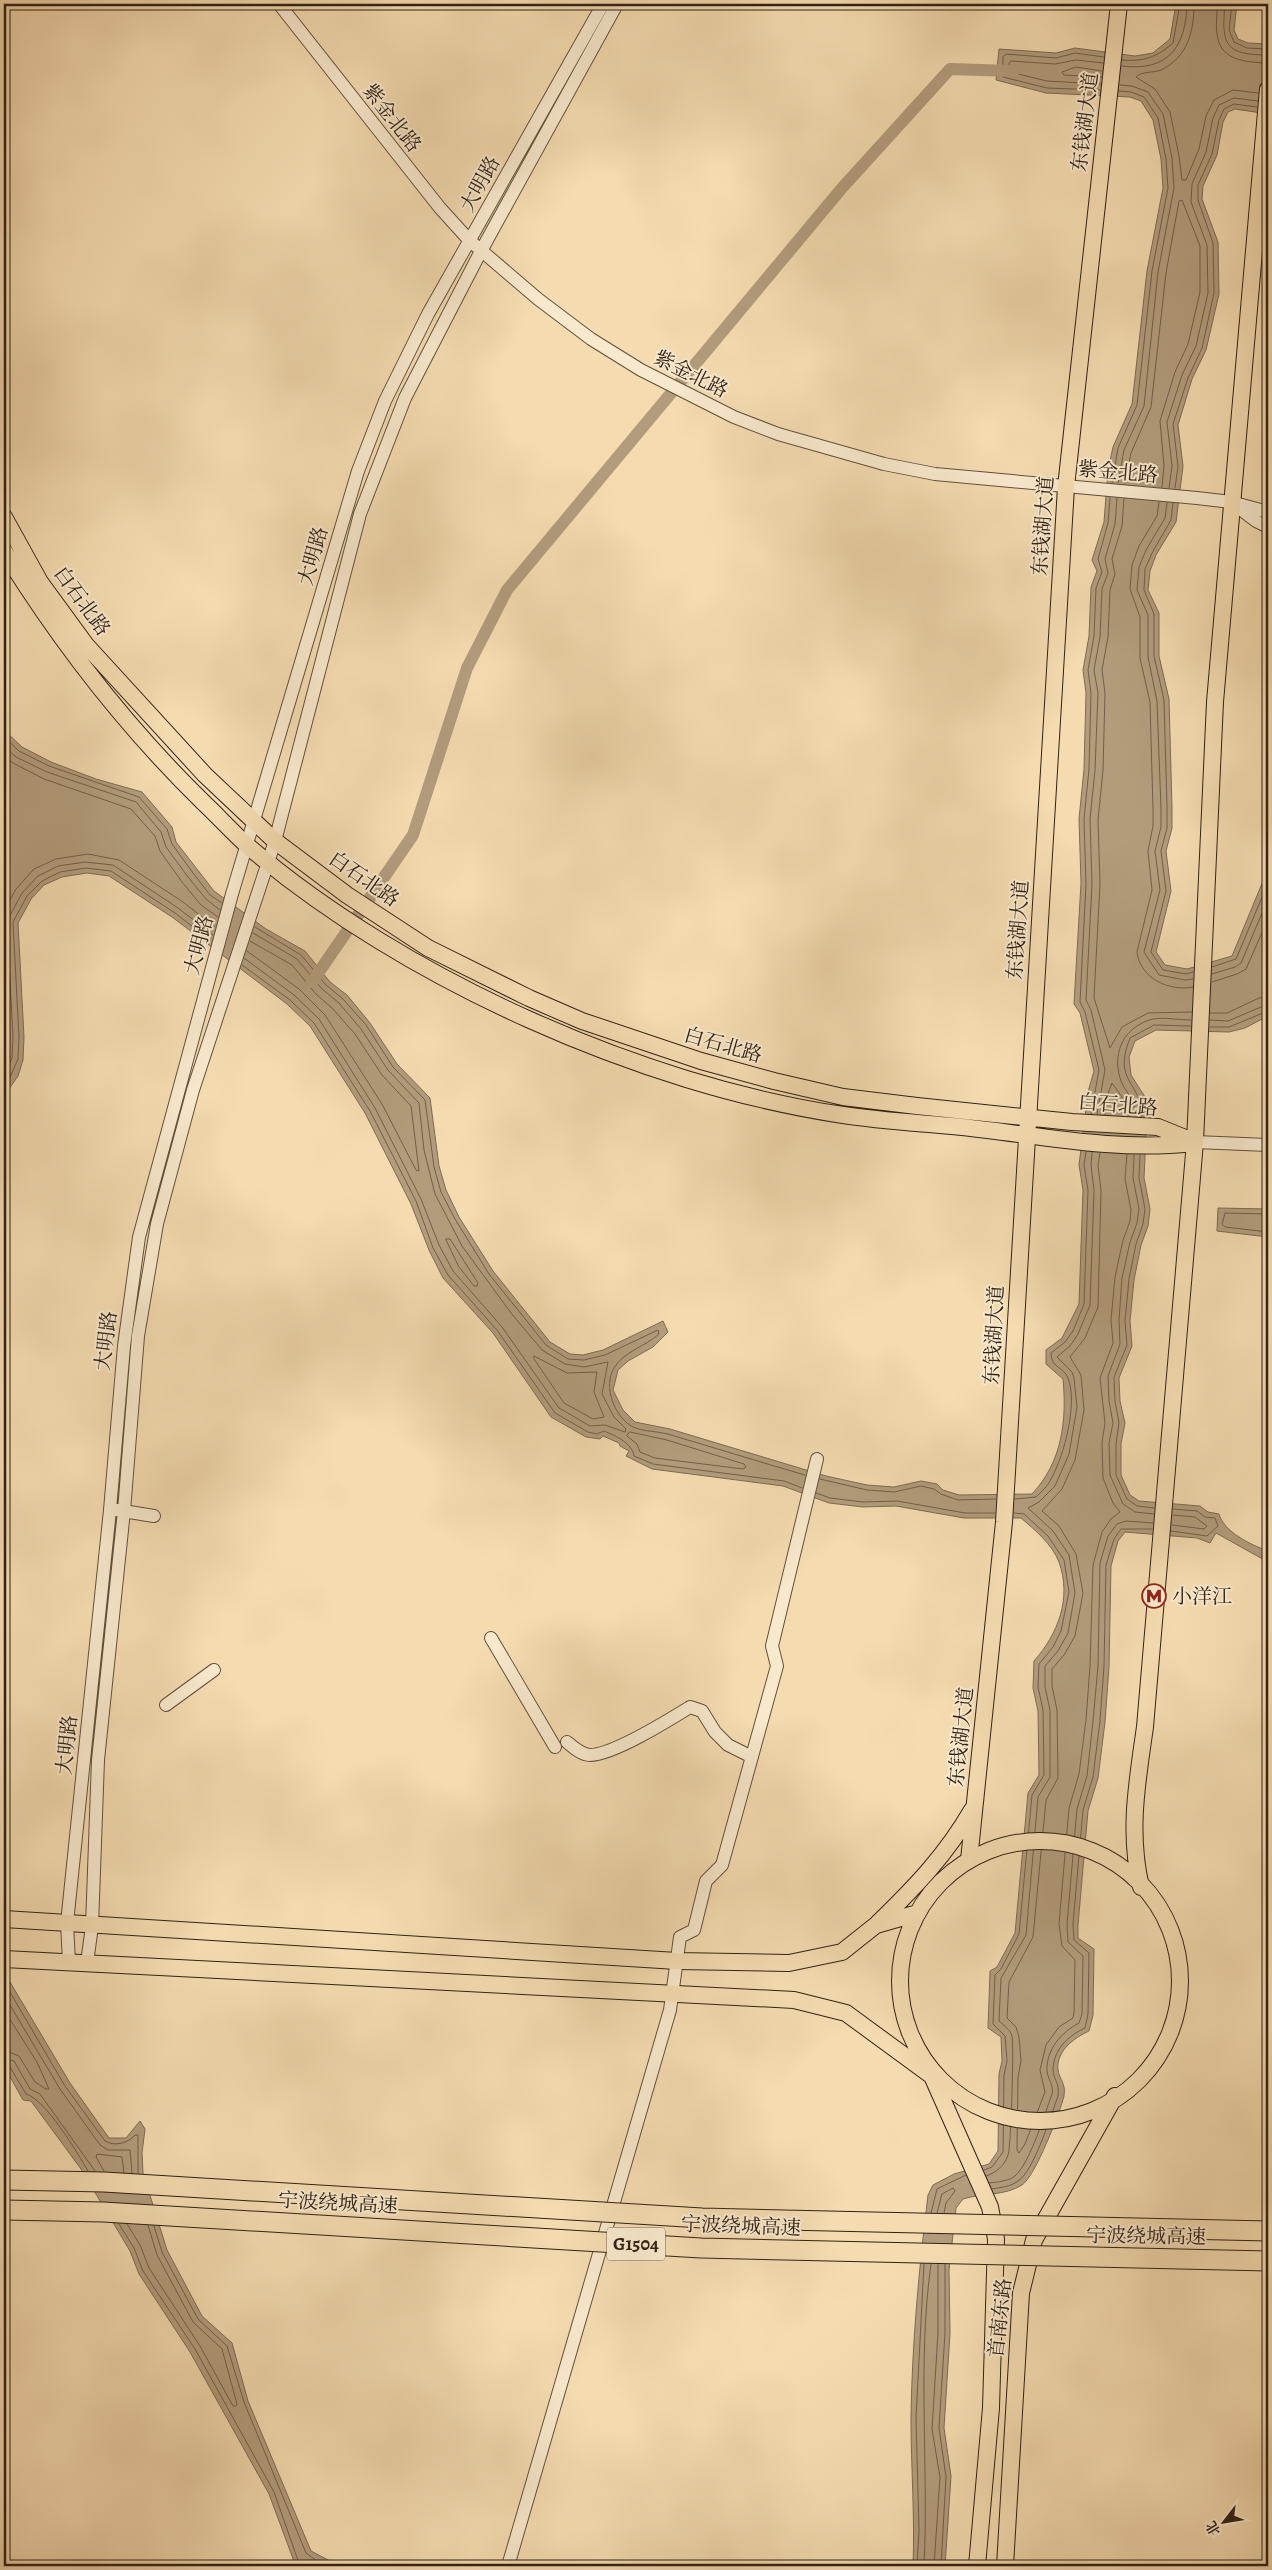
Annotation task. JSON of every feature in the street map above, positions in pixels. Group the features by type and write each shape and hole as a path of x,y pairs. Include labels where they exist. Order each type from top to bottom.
{"highway":[{"name":"宁波绕城高速","path":"4,2180 104,2182 702,2218 1268,2231"},
{"name":"宁波绕城高速","path":"4,2210 103,2212 701,2248 1268,2261"}],"main road":[{"name":"东钱湖大道","path":"969,1860 1004,1522 1066,487 1119,4"},
{"path":"10,1960 794,2000 846,2013 984,2114 1026,2121 1070,2117 1115,2096 1145,2070 1173,2036 1184,1993 1178,1946 1161,1911 1141,1887 1134,1858 1134,1811 1145,1728 1163,1493 1195,1142 1215,702 1268,89"},
{"name":"白石北路","path":"4,518 40,582 86,645 152,720 276,841 347,895 428,948 528,998 582,1021 701,1061 774,1082 843,1097 917,1106 1072,1122 1158,1127 1195,1142"},
{"name":"白石北路","path":"4,551 74,655 119,712 166,766 247,845 268,862 380,941 434,972 529,1018 612,1053 693,1080 755,1097 842,1115 1027,1134 1073,1141 1154,1147 1195,1142"},
{"path":"4,1919 92,1926 678,1961 789,1963 842,1952 876,1925 925,1877 954,1841 976,1803"},
{"name":"首南东路","path":"977,2566 991,2408 996,2239 990,2207 932,2076 902,2018 901,1964 918,1913 941,1883 969,1860 1011,1843 1060,1841 1101,1855 1141,1887"},
{"path":"876,1925 918,1913"},
{"name":"首南东路","path":"1005,2566 1020,2293 1034,2240 1115,2096"}],"street":[{"name":"紫金北路","path":"279,4 440,208 469,240 538,299 591,339 641,370 696,398 778,434 884,464 935,474 1231,502 1268,512"},
{"name":"大明路","path":"68,1963 68,1923 110,1510 124,1346 139,1237 232,894 358,471 385,401 428,314 603,4"},
{"name":"大明路","path":"86,1963 92,1926 98,1760 124,1511 138,1336 157,1224 193,1090 231,970 276,841 363,506 405,398 481,251 617,4"},
{"path":"1231,502 1256,521 1268,527"},
{"path":"1195,1142 1268,1145"},
{"path":"508,2566 673,1995 680,1936 694,1930 706,1881 722,1865 777,1666 772,1646 817,1458"},
{"path":"110,1510 154,1516"},
{"path":"491,1638 555,1747"},
{"path":"166,1705 214,1670"},
{"path":"567,1742 577,1751 589,1755 608,1752 690,1707 702,1711 715,1732 728,1745 752,1757"}],"water":[{"path":"1176,4 1237,4 1234,30 1238,39 1248,43 1268,44 1268,114 1235,109 1228,112 1223,122 1217,155 1203,186 1202,199 1218,242 1219,294 1206,350 1192,379 1178,425 1183,466 1176,522 1156,555 1150,571 1148,590 1159,613 1159,656 1169,699 1172,808 1172,828 1166,851 1171,891 1156,952 1165,965 1187,969 1232,956 1268,869 1268,1013 1264,1018 1245,1028 1229,1032 1156,1030 1135,1041 1129,1057 1131,1075 1145,1097 1147,1114 1144,1178 1150,1209 1148,1226 1141,1245 1134,1280 1130,1321 1132,1346 1119,1378 1120,1401 1125,1423 1121,1444 1121,1475 1130,1495 1139,1501 1200,1506 1208,1512 1219,1514 1226,1527 1232,1532 1268,1551 1268,1562 1216,1533 1210,1543 1197,1538 1125,1532 1118,1541 1111,1566 1109,1667 1105,1722 1098,1778 1088,1811 1078,1925 1078,1938 1094,1949 1093,2015 1089,2031 1072,2041 1060,2057 1058,2070 1064,2085 1064,2096 1058,2116 1027,2180 1015,2189 963,2199 956,2208 949,2270 950,2333 944,2428 951,2476 945,2566 913,2566 911,2418 913,2362 916,2306 928,2195 933,2185 954,2174 989,2164 998,2151 999,2074 1002,2061 1001,2037 988,2028 990,1971 997,1967 1015,1933 1028,1793 1039,1775 1038,1711 1033,1688 1034,1661 1056,1627 1063,1602 1063,1575 1056,1555 1043,1538 1021,1518 964,1518 896,1506 863,1507 829,1503 783,1486 652,1469 626,1456 629,1451 620,1446 619,1443 603,1436 600,1439 586,1437 551,1417 493,1333 443,1278 429,1250 411,1204 365,1113 310,1026 287,1004 172,917 109,876 87,873 62,877 44,885 31,899 18,923 24,1037 23,1060 18,1076 9,1089 4,1118 4,730 22,747 51,762 96,779 142,792 172,827 176,842 214,891 266,929 305,951 330,982 347,995 370,1023 397,1064 430,1098 439,1166 446,1190 459,1217 493,1271 550,1342 570,1354 583,1355 603,1350 663,1321 668,1332 653,1347 628,1361 618,1370 613,1390 623,1410 635,1422 670,1429 826,1476 867,1485 894,1487 921,1481 937,1484 943,1490 959,1495 1032,1494 1042,1482 1056,1455 1063,1425 1063,1379 1046,1364 1046,1350 1062,1338 1079,1304 1083,1190 1079,1165 1088,1092 1094,1071 1080,1013 1074,1004 1081,883 1079,819 1084,769 1086,693 1083,670 1089,636 1091,587 1097,571 1092,560 1104,522 1108,470 1113,447 1132,404 1147,271 1163,188 1161,159 1153,120 1141,101 1130,97 1046,93 996,80 999,49 1056,53 1075,48 1135,56 1153,53 1170,39"},
{"path":"1218,1208 1268,1209 1268,1237 1217,1231"},
{"path":"4,1972 70,2083 109,2138 126,2138 140,2121 145,2129 142,2153 143,2173 167,2250 202,2316 232,2343 248,2401 311,2551 330,2561 359,2566 295,2564 269,2494 190,2352 139,2274 130,2251 81,2169 31,2101 23,2100 4,2066"}],"waterway":[{"path":"312,982 413,835 467,668 507,590 842,188 950,69 1014,71"}],"place":[{"name":"小洋江","path":"1154,1596"}]}
